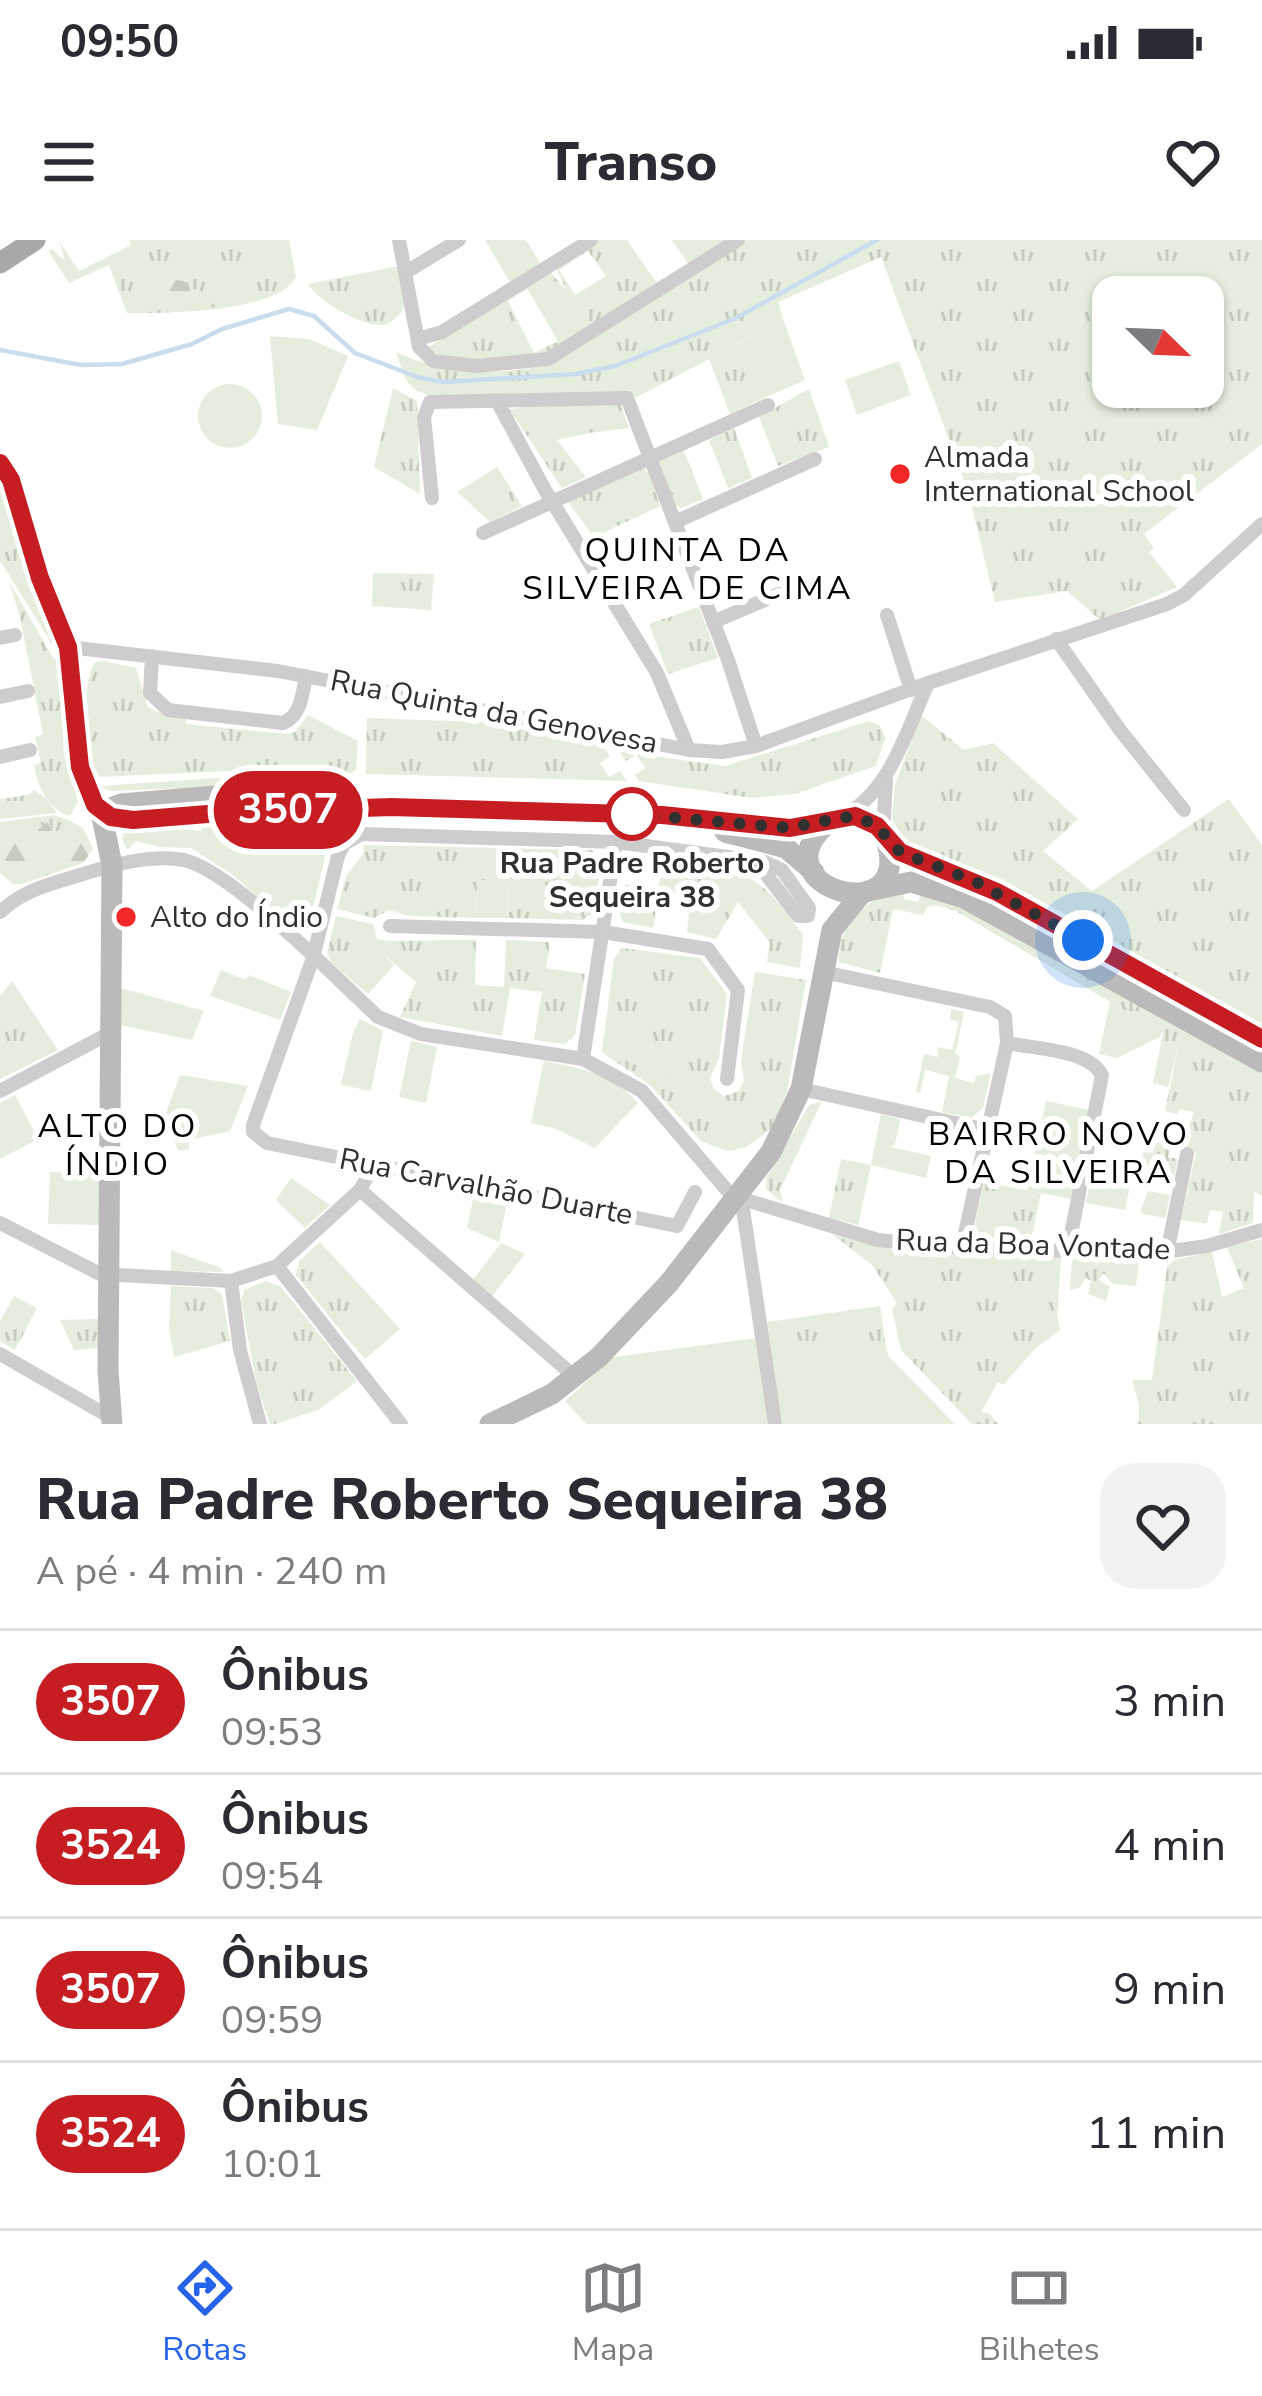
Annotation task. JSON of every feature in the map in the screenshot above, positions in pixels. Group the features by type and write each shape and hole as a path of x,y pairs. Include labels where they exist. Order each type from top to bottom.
{"main road":[{"path":"0,263 35,240"},
{"path":"0,462 11,480 40,578 68,647 80,767 87,791 101,812 112,865 111,1420"},
{"path":"101,812 121,805 227,795 391,807 651,815 790,828 839,818 864,819 900,852 997,892 1262,1039"},
{"path":"651,815 776,844 794,853 838,893 911,882 964,898 1262,1062"},
{"path":"832,930 811,858 814,838 839,818"},
{"path":"490,1424 552,1394 575,1377 657,1295 784,1131 801,1089 832,930 886,870 889,852 884,836"}],"street":[{"path":"399,240 419,347 433,361 450,365 505,366 548,359 738,240"},
{"path":"406,272 459,240"},
{"path":"418,339 442,332 591,240"},
{"path":"432,498 427,406 435,401 627,398 756,746"},
{"path":"497,401 657,673 689,750"},
{"path":"483,533 768,405"},
{"path":"675,522 815,459"},
{"name":"Rua Quinta da Genovesa","path":"68,647 306,676 689,750 722,752 756,746 1056,639 1138,616 1184,595 1262,524"},
{"path":"713,622 800,584"},
{"path":"886,615 911,690"},
{"path":"1056,639 1184,810"},
{"path":"152,656 150,693 168,710 283,723 295,716 306,676"},
{"path":"839,818 870,796 889,770 928,683"},
{"path":"0,697 28,691"},
{"path":"0,757 30,750"},
{"path":"884,836 889,770"},
{"path":"313,958 338,856 344,844 362,834 616,842 744,860 777,876"},
{"path":"584,1059 616,842"},
{"path":"0,912 8,894 112,865 176,859 205,867 232,885 378,1017 407,1030 584,1059 642,1091 736,1197 747,1221 775,1424"},
{"path":"390,926 603,932 699,946 714,954 738,990 727,1079"},
{"name":"Rua Carvalhão Duarte","path":"313,958 253,1125 258,1138 677,1226 695,1192"},
{"path":"823,971 999,1010 1009,1024 962,1247"},
{"path":"0,1091 112,1032"},
{"path":"1007,1043 1083,1059 1099,1067 1102,1075 1068,1250"},
{"path":"801,1089 986,1130"},
{"path":"1167,1252 1187,1154"},
{"path":"0,1223 109,1276 231,1281 277,1267 360,1190 374,1164"},
{"path":"360,1190 575,1377"},
{"name":"Rua da Boa Vontade","path":"736,1197 878,1240 962,1247 1167,1252 1262,1230"},
{"path":"277,1267 401,1424"},
{"path":"231,1281 240,1350 260,1424"},
{"path":"0,1354 111,1420"}],"green space":[{"path":"129,240 289,240 296,277 285,289 245,304 127,313 109,265 69,283 48,251 52,249 65,261 59,241 79,271 131,245"},
{"path":"485,240 526,240 541,265 511,284"},
{"path":"596,240 627,240 658,285 545,354 501,361 466,360 427,348 550,271 561,284 545,278 508,301 534,353 573,334 589,315 566,289 556,268","holes":["588,251 606,276 575,295 559,270"]},
{"path":"672,240 727,240 689,265"},
{"path":"747,240 1262,240 1262,444 1144,534 1154,548 1149,552 1177,587 1100,620 1067,591 995,602 968,491 881,257 778,302 783,319 735,344 755,402 730,414 709,359 635,398 630,394 434,396 412,387 396,352 431,365 506,371 543,366"},
{"path":"399,266 404,307 386,325 343,312 308,284"},
{"path":"169,271 200,295 205,294 204,287 216,283 231,303 158,310 147,280"},
{"path":"545,277 561,284 589,315 582,327 559,343 527,288"},
{"path":"783,319 805,380 755,402 734,345"},
{"path":"270,336 309,339 348,356 317,430 278,424"},
{"path":"899,361 911,395 857,415 845,380"},
{"path":"230,384 253,393 262,416 253,439 230,448 207,439 198,416 207,393"},
{"path":"393,388 417,401 420,494 374,467"},
{"path":"809,389 829,447 778,466 759,417"},
{"path":"579,403 620,403 629,428 589,433"},
{"path":"579,403 589,433 557,440 542,405"},
{"path":"542,405 557,440 586,477 562,488 509,409"},
{"path":"734,428 752,478 728,488 709,440"},
{"path":"684,451 703,499 681,508 676,506 659,462"},
{"path":"497,467 522,506 490,522 457,492"},
{"path":"643,468 660,506 594,537 568,502"},
{"path":"0,481 59,655 0,561"},
{"path":"373,573 434,574 431,610 372,606"},
{"path":"9,581 59,661 64,754 78,802 70,816 50,803 36,773 34,765 41,763 35,737 43,734"},
{"path":"699,607 718,658 668,674 649,624"},
{"path":"96,662 136,668 148,707 166,716 186,718 186,724 287,734 295,732 308,715 358,741 356,770 349,774 228,771 100,777 90,754 86,701 91,671"},
{"path":"921,715 964,750 993,743 1078,819 1043,851 1092,891 1229,799 1262,845 1262,1025 1071,925 1003,883 902,839 892,818 895,785"},
{"path":"367,718 481,722 602,744 610,757 600,763 609,777 620,771 627,781 366,774"},
{"path":"869,721 880,726 885,738 876,766 794,794 752,798 639,781 635,775 646,768 636,755 626,761 619,751 725,766"},
{"path":"217,778 357,781 356,795 233,786 111,791 99,786"},
{"path":"34,790 57,813 0,819 0,799"},
{"path":"54,815 68,820 56,833 47,822 39,830 0,832 0,822"},
{"path":"68,820 83,828 93,849 83,863 22,884 13,884 0,873 0,832 22,826 39,829 47,822 55,833"},
{"path":"204,824 332,827 308,929 293,928 233,875 191,848 136,841 127,850 122,838 125,833 160,828 201,831"},
{"path":"364,845 593,850 599,878 593,913 582,920 507,918 508,881 477,880 476,918 409,916 389,910 374,918 337,909 346,876 364,853"},
{"path":"664,858 712,865 759,884 803,935 800,968 767,962 770,943 738,902 716,939 687,932 691,895 659,890 653,928 623,922 625,885 658,890"},
{"path":"477,880 508,880 507,918 476,918"},
{"path":"905,890 904,899 918,902 921,892 975,913 1262,1073 1262,1196 1254,1191 1253,1223 1219,1234 1223,1212 1210,1210 1207,1224 1181,1220 1196,1153 1182,1145 1194,1112 1165,1111 1179,1043 1168,1087 1153,1083 1163,1033 956,911 934,905 923,915 893,909 880,973 839,962 843,935 857,914"},
{"path":"336,916 373,924 377,939 476,940 475,985 504,987 506,940 550,942 546,968 585,974 575,1035 565,1044 534,1040 542,992 510,988 502,1036 400,1017 416,982 376,948 332,963 327,953"},
{"path":"376,947 394,965 368,994 332,963"},
{"path":"622,948 700,958 727,994 719,1058 710,1078 724,1096 739,1091 744,1081 741,1060 755,972 806,980 787,1092 771,1129 746,1147 728,1151 702,1142 651,1086 602,1052 614,959","holes":["639,1041 676,1059 660,1075 626,1060"]},
{"path":"221,970 246,980 249,975 291,992 280,1020 210,996"},
{"path":"12,981 58,1050 0,1079 0,996"},
{"path":"121,988 204,1011 192,1040 120,1025"},
{"path":"1110,1002 1162,1032 1160,1037 1117,1058 1099,1054"},
{"path":"951,1009 964,1012 955,1078 974,1083 976,1076 991,1073 983,1108 971,1118 942,1112 949,1076 925,1070 920,1093 916,1092 924,1054 938,1057 937,1047 952,1050 959,1022 950,1019"},
{"path":"360,1019 383,1031 371,1091 341,1085"},
{"path":"411,1041 437,1047 426,1103 399,1097"},
{"path":"639,1041 677,1059 667,1078 626,1060"},
{"path":"544,1061 607,1079 638,1103 595,1148 554,1128 531,1123"},
{"path":"180,1075 248,1086 230,1131 189,1140 189,1149 179,1151 163,1121"},
{"path":"15,1095 38,1139 0,1159 0,1103"},
{"path":"822,1101 780,1190 783,1203 766,1189 767,1177 809,1105"},
{"path":"1046,1101 1089,1110 1071,1199 1027,1190"},
{"path":"881,1114 900,1119 895,1145 890,1147 931,1156 926,1178 871,1165"},
{"path":"1147,1140 1171,1145 1168,1157 1178,1159 1173,1183 1154,1179 1156,1169 1140,1166 1143,1152 1153,1153"},
{"path":"841,1159 871,1165 858,1225 829,1218"},
{"path":"50,1172 102,1174 101,1225 48,1224"},
{"path":"1092,1173 1131,1181 1125,1210 1086,1203"},
{"path":"291,1178 330,1205 305,1228 276,1200"},
{"path":"984,1182 1041,1193 1031,1240 978,1234 975,1224"},
{"path":"1148,1191 1170,1195 1165,1218 1140,1213"},
{"path":"474,1195 507,1202 499,1242 467,1228"},
{"path":"832,1234 890,1249 1061,1258 1060,1330 1036,1348 1003,1385 998,1382 981,1412 989,1413 998,1424 972,1424 901,1350 892,1309 897,1303 872,1265"},
{"path":"1262,1239 1262,1424 1138,1424 1132,1380 1152,1380 1168,1261 1212,1252 1222,1297 1244,1288 1227,1247"},
{"path":"320,1242 380,1307 345,1336 296,1275 299,1261"},
{"path":"501,1243 525,1254 492,1296 473,1280"},
{"path":"171,1250 221,1268 223,1272 171,1271"},
{"path":"1072,1258 1139,1261 1136,1286 1113,1284 1103,1273 1099,1280 1110,1287 1106,1301 1088,1294 1091,1281 1086,1278 1079,1288 1070,1290"},
{"path":"266,1281 281,1287 357,1381 318,1410 275,1424 270,1424 257,1386 241,1301 244,1290"},
{"path":"171,1286 212,1288 222,1294 230,1341 174,1357 169,1329"},
{"path":"14,1296 37,1308 15,1350 0,1341 0,1321"},
{"path":"880,1306 886,1347 772,1362 767,1322"},
{"path":"380,1307 400,1329 365,1359 345,1336"},
{"path":"99,1319 99,1348 74,1350 60,1320"},
{"path":"756,1338 768,1424 586,1424 565,1401 614,1357"},
{"path":"886,1347 889,1357 955,1424 781,1424 772,1362"}],"waterway":[{"path":"0,350 81,365 122,364 289,309 314,316 355,353 420,378 444,382 576,374 615,366 734,319 877,240"}],"bus line":[{"name":"3507","path":"0,463 11,480 40,578 68,647 74,737 87,791 101,812 111,817 133,820 391,807 662,815 790,828 855,816 877,826 900,852 997,892 1262,1039"}],"place":[{"name":"Almada International School","path":"900,474"},
{"name":"Rua Padre Roberto Sequeira 38","path":"632,814"},
{"name":"Alto do Índio","path":"126,917"}],"district":[{"name":"QUINTA DA SILVEIRA DE CIMA","path":"688,569"},
{"name":"ALTO DO ÍNDIO","path":"118,1145"},
{"name":"BAIRRO NOVO DA SILVEIRA","path":"1059,1153"}],"route":[{"path":"632,814 790,828 855,816 877,826 900,852 974,881 1083,940"}]}
